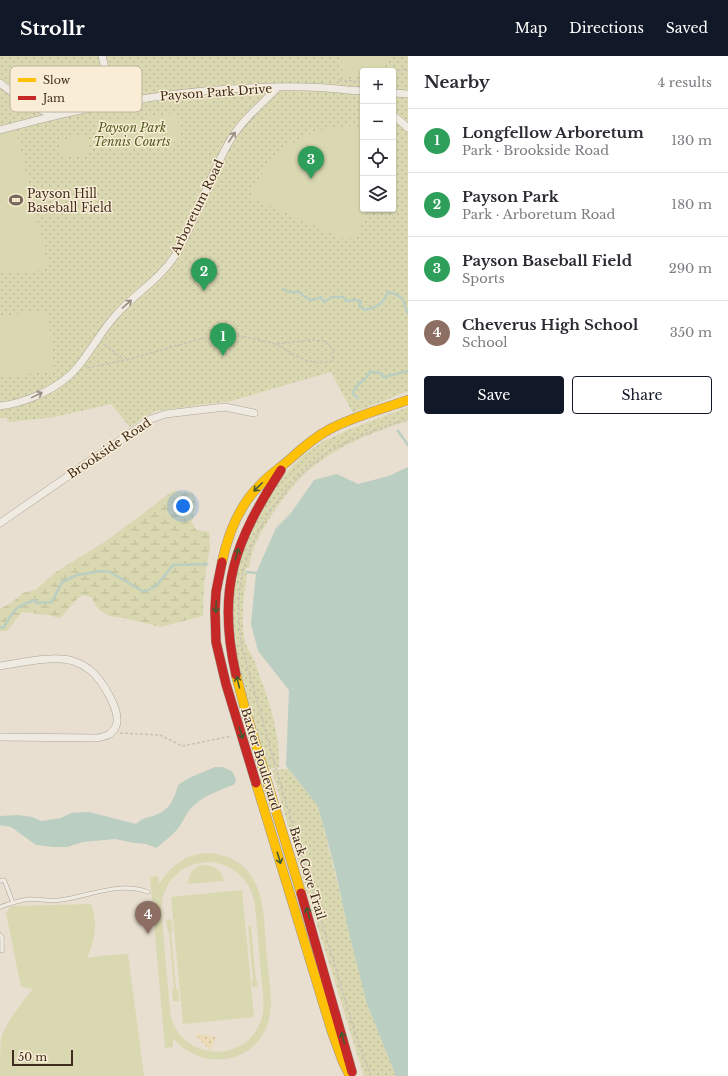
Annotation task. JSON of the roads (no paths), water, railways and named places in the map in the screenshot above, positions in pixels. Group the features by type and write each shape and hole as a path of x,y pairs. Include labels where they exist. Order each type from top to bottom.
{"street":[{"path":"102,56 105,66"},
{"path":"0,83 10,92"},
{"name":"Payson Park Drive","path":"142,98 207,90 261,87 306,87 360,92"},
{"name":"Arboretum Road","path":"0,406 34,397 69,376 114,316 158,277 168,266 183,242 212,176 232,138 248,117 278,88"},
{"path":"396,93 408,94"},
{"path":"45,112 53,116"},
{"name":"Payson Park Drive","path":"0,130 70,112"},
{"path":"396,118 408,128"},
{"name":"Baxter Boulevard","path":"350,1076 332,1032 226,684 217,644 216,606 220,569 226,547 238,515 255,490 311,440 328,430 408,400"},
{"name":"Brookside Road","path":"0,523 151,419 166,414 225,408 254,413"},
{"name":"Baxter Boulevard","path":"287,461 257,506 241,539 235,560 228,597 227,621 229,645 241,692 307,910 353,1076"},
{"path":"0,666 62,659 82,664 103,684 117,716 116,725 112,732 105,737 0,737"}],"lane":[{"path":"0,881 4,880 13,903"},
{"path":"0,907 30,900 58,901 124,887 136,888 148,892"},
{"path":"0,935 2,937 2,951"}],"waterway":[{"path":"283,289 289,292 299,292 312,300 321,297 324,302 332,297 343,297 346,301 361,301 359,306 365,310 380,304 388,292 396,294 402,298 408,313"},
{"path":"358,398 353,394 354,391 370,372 380,373 384,377 408,371"},
{"path":"398,431 408,445"},
{"path":"0,628 4,627 10,616 23,604 35,600 36,603 52,602 62,582 77,575 101,571 110,572 144,592 156,586 173,565 207,564"},
{"path":"247,572 256,573"}],"place":[{"name":"Payson Baseball Field","path":"311,179"},
{"name":"Payson Hill Baseball Field","path":"16,200"},
{"name":"Payson Park","path":"204,291"},
{"name":"Longfellow Arboretum","path":"223,356"},
{"name":"Cheverus High School","path":"148,934"}],"park label":[{"name":"Payson Park Tennis Courts","path":"132,134"}]}
